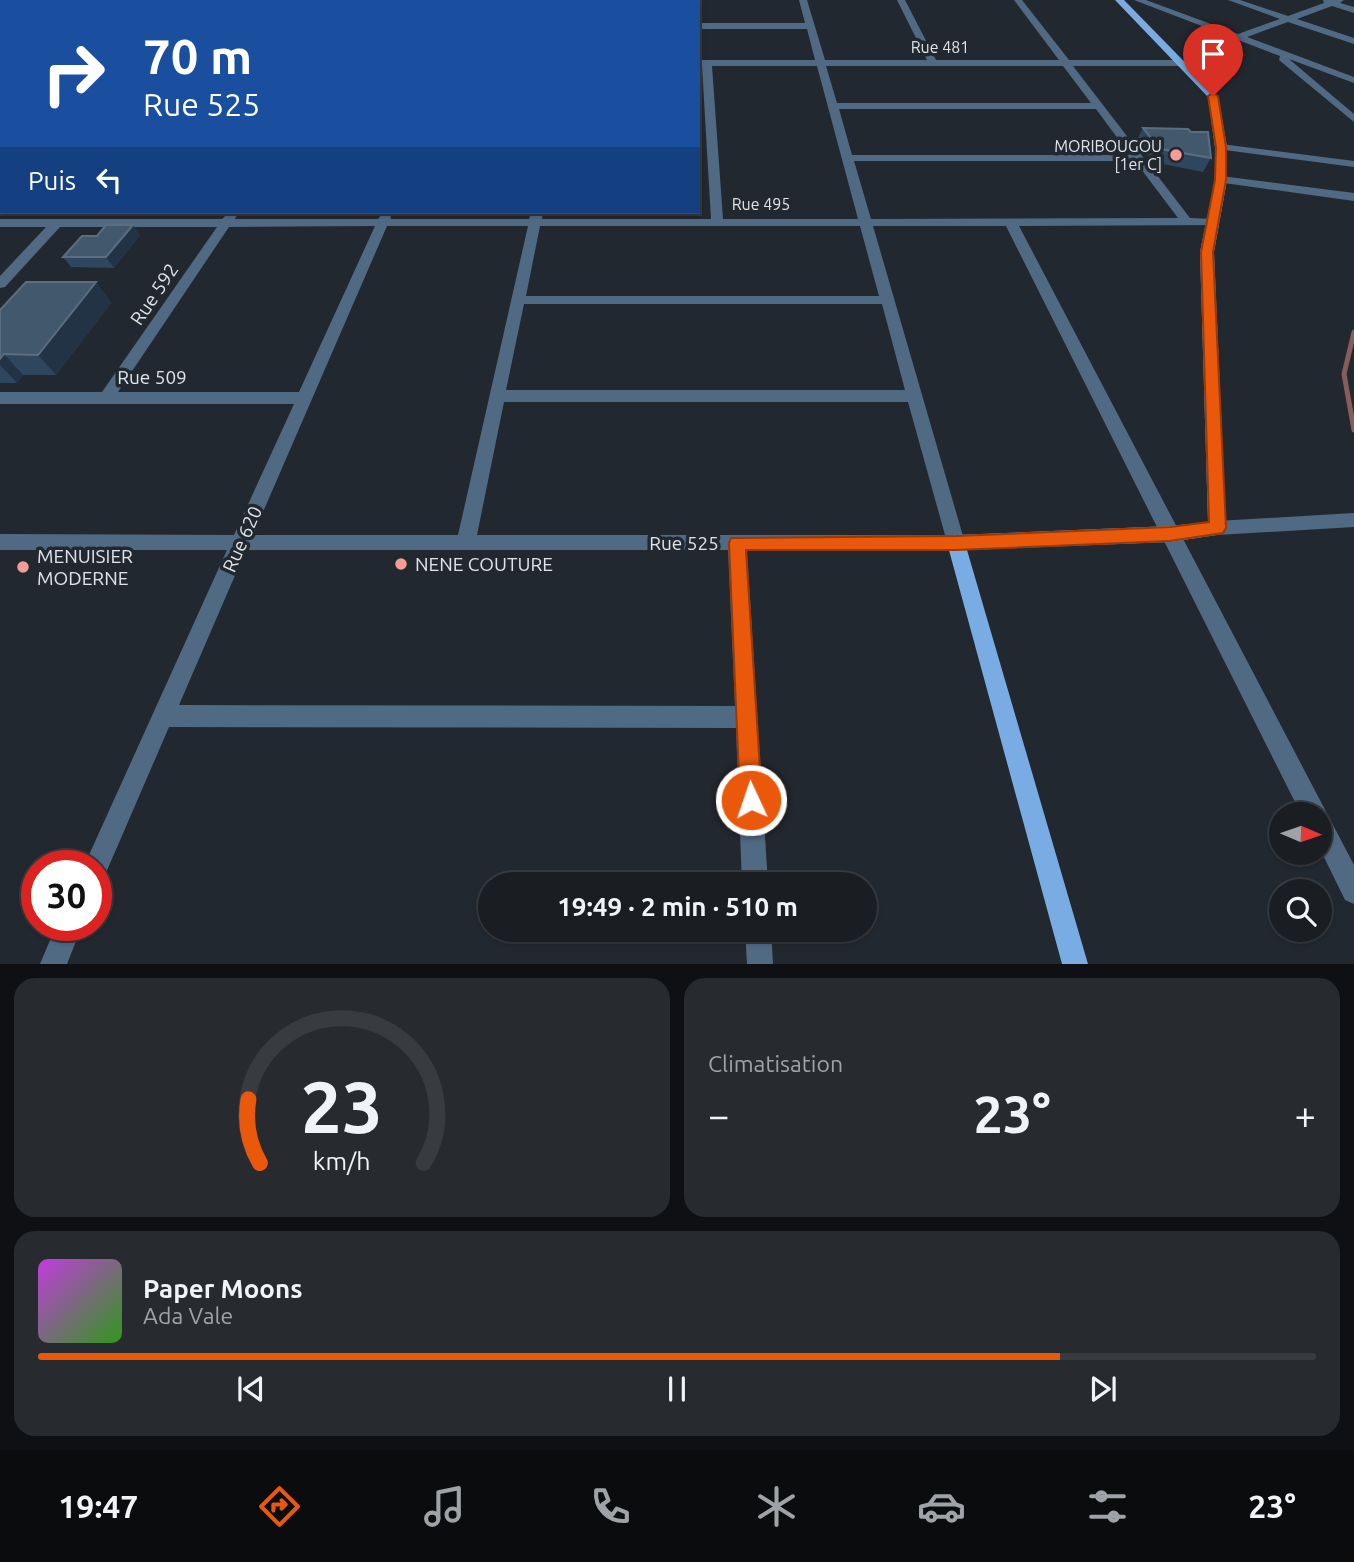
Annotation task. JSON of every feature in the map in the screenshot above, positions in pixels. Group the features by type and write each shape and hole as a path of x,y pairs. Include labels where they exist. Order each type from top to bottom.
{"main road":[{"path":"1119,0 1213,96 1221,147 1221,180 1207,252 1217,528"},
{"name":"Rue 525","path":"956,543 1170,534 1217,528"},
{"path":"956,543 1075,964"}],"street":[{"path":"803,0 956,543"},
{"path":"901,0 933,63"},
{"path":"1018,0 1186,221"},
{"path":"1138,0 1354,80"},
{"path":"1232,0 1354,41"},
{"path":"1239,37 1332,1 1354,10"},
{"path":"700,26 810,26"},
{"path":"1271,49 1354,119"},
{"path":"703,63 704,106 716,222"},
{"name":"Rue 481","path":"703,63 1181,63"},
{"path":"833,106 1099,106"},
{"path":"1221,147 1354,164"},
{"path":"848,158 1138,158"},
{"path":"1221,180 1354,197"},
{"path":"673,214 683,222"},
{"name":"Rue 495","path":"0,223 230,217 536,217 683,222 1211,222"},
{"name":"Rue 592","path":"106,398 230,217"},
{"name":"Rue 620","path":"103,850 385,217"},
{"path":"466,542 536,217"},
{"path":"1010,221 1308,802"},
{"path":"0,284 57,222"},
{"path":"519,300 888,300"},
{"path":"498,396 915,396"},
{"name":"Rue 509","path":"0,398 304,398"},
{"path":"1217,528 1351,520"},
{"name":"Rue 525","path":"3,547 240,542 956,543"},
{"path":"737,543 754,872"},
{"path":"163,716 747,717"},
{"path":"1332,848 1354,891"},
{"path":"53,964 63,941"},
{"path":"759,942 760,964"}],"building":[{"path":"1143,128 1208,132 1211,158 1160,149"},
{"path":"106,225 133,225 106,257 63,257 82,236 97,236"},
{"path":"26,282 96,282 38,355 4,354 0,359 0,310"}],"waterway":[{"path":"1354,332 1344,374 1354,430"}],"place":[{"name":"MORIBOUGOU [1er C]","path":"1176,155"},
{"name":"NENE COUTURE","path":"401,564"},
{"name":"MENUISIER MODERNE","path":"23,567"}],"route":[{"path":"751,800 737,543 956,543 1170,534 1217,528 1207,252 1221,180 1221,147 1213,96"}]}
